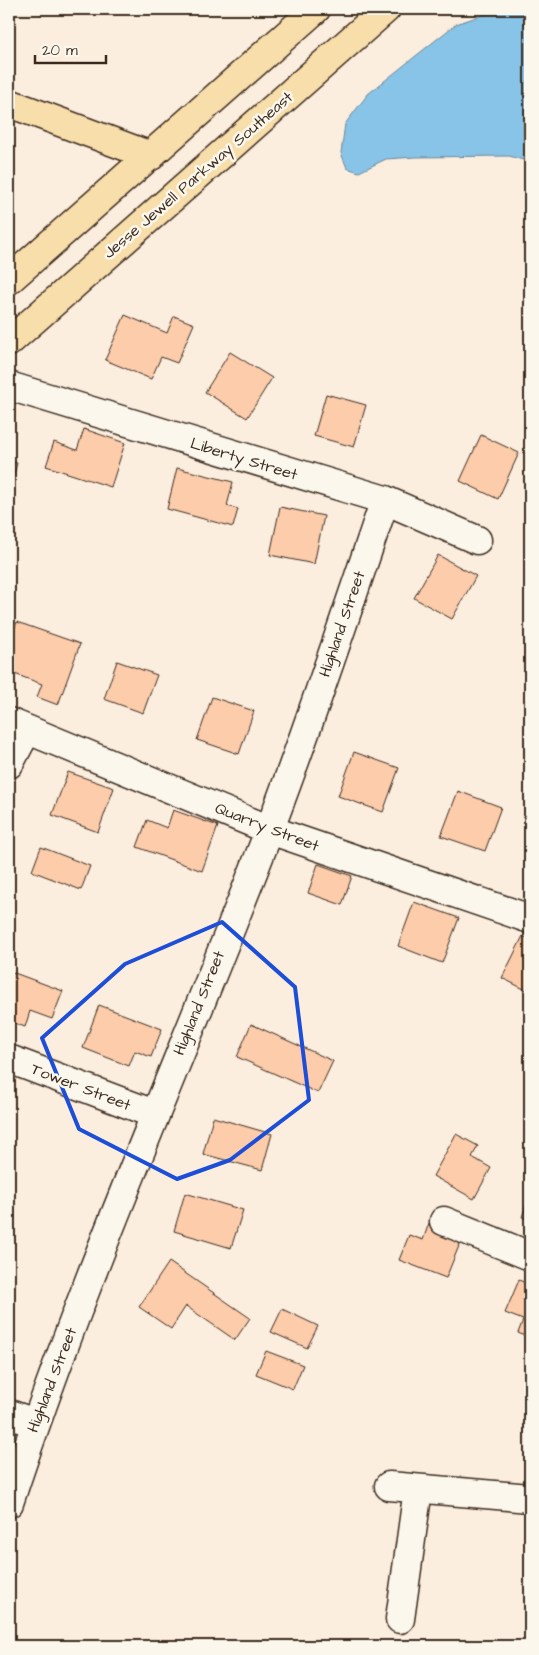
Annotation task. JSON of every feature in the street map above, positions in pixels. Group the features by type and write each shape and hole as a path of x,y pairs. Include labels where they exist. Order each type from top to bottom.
{"main road":[{"path":"9,280 316,9"},
{"name":"Jesse Jewell Parkway Southeast","path":"9,342 386,9"},
{"path":"9,103 151,156"}],"street":[{"name":"Liberty Street","path":"9,386 385,500 477,540"},
{"name":"Highland Street","path":"9,1503 35,1424 154,1114 270,830 385,500"},
{"name":"Quarry Street","path":"18,726 270,830 530,919"},
{"path":"9,764 18,726"},
{"name":"Tower Street","path":"9,1059 154,1114"},
{"path":"444,1221 530,1256"},
{"path":"9,1414 35,1424"},
{"path":"389,1486 530,1498"},
{"path":"400,1619 418,1489"}],"highlighted area":[{"path":"222,922 295,987 309,1100 230,1160 177,1179 79,1129 42,1038 125,964"}],"water":[{"path":"500,9 530,9 530,162 509,156 416,157 386,159 359,172 347,168 341,153 345,124 368,94 456,24"}],"building":[{"path":"125,315 167,333 174,316 194,324 177,363 161,357 151,379 105,360"},
{"path":"230,352 272,378 247,418 205,392"},
{"path":"326,394 366,405 354,447 314,436"},
{"path":"84,429 125,443 111,487 46,466 54,442 77,450"},
{"path":"481,435 519,453 498,499 460,481"},
{"path":"9,461 17,463 9,494"},
{"path":"177,468 233,482 227,506 238,509 233,527 167,509"},
{"path":"280,507 324,516 314,564 270,555"},
{"path":"438,555 476,576 452,619 414,598"},
{"path":"17,622 80,644 58,705 37,697 42,684 9,672 9,643"},
{"path":"117,661 157,675 143,713 104,699"},
{"path":"212,697 254,711 239,754 197,740"},
{"path":"354,752 399,768 383,812 338,796"},
{"path":"68,772 114,788 98,832 52,815"},
{"path":"458,791 501,807 485,851 441,836"},
{"path":"173,810 218,826 202,871 137,847 147,820 167,828"},
{"path":"41,847 90,866 81,890 32,871"},
{"path":"318,864 352,876 342,905 308,893"},
{"path":"414,902 459,918 442,963 398,946"},
{"path":"523,936 530,940 530,992 502,978"},
{"path":"9,971 63,991 52,1019 30,1011 25,1027 9,1021"},
{"path":"99,1005 162,1029 151,1057 135,1051 129,1066 83,1048"},
{"path":"251,1024 333,1061 318,1093 237,1057"},
{"path":"213,1117 272,1134 262,1170 203,1154"},
{"path":"456,1134 478,1146 472,1157 491,1168 474,1199 433,1176"},
{"path":"185,1193 243,1210 231,1248 174,1231"},
{"path":"530,1194 530,1220 522,1217"},
{"path":"429,1223 463,1236 446,1278 399,1260 409,1235 423,1240"},
{"path":"169,1262 250,1318 235,1340 186,1306 171,1329 139,1307"},
{"path":"519,1280 530,1285 530,1338 518,1333 523,1320 505,1313"},
{"path":"282,1309 318,1326 307,1348 271,1332"},
{"path":"266,1351 303,1365 293,1389 256,1374"}]}
